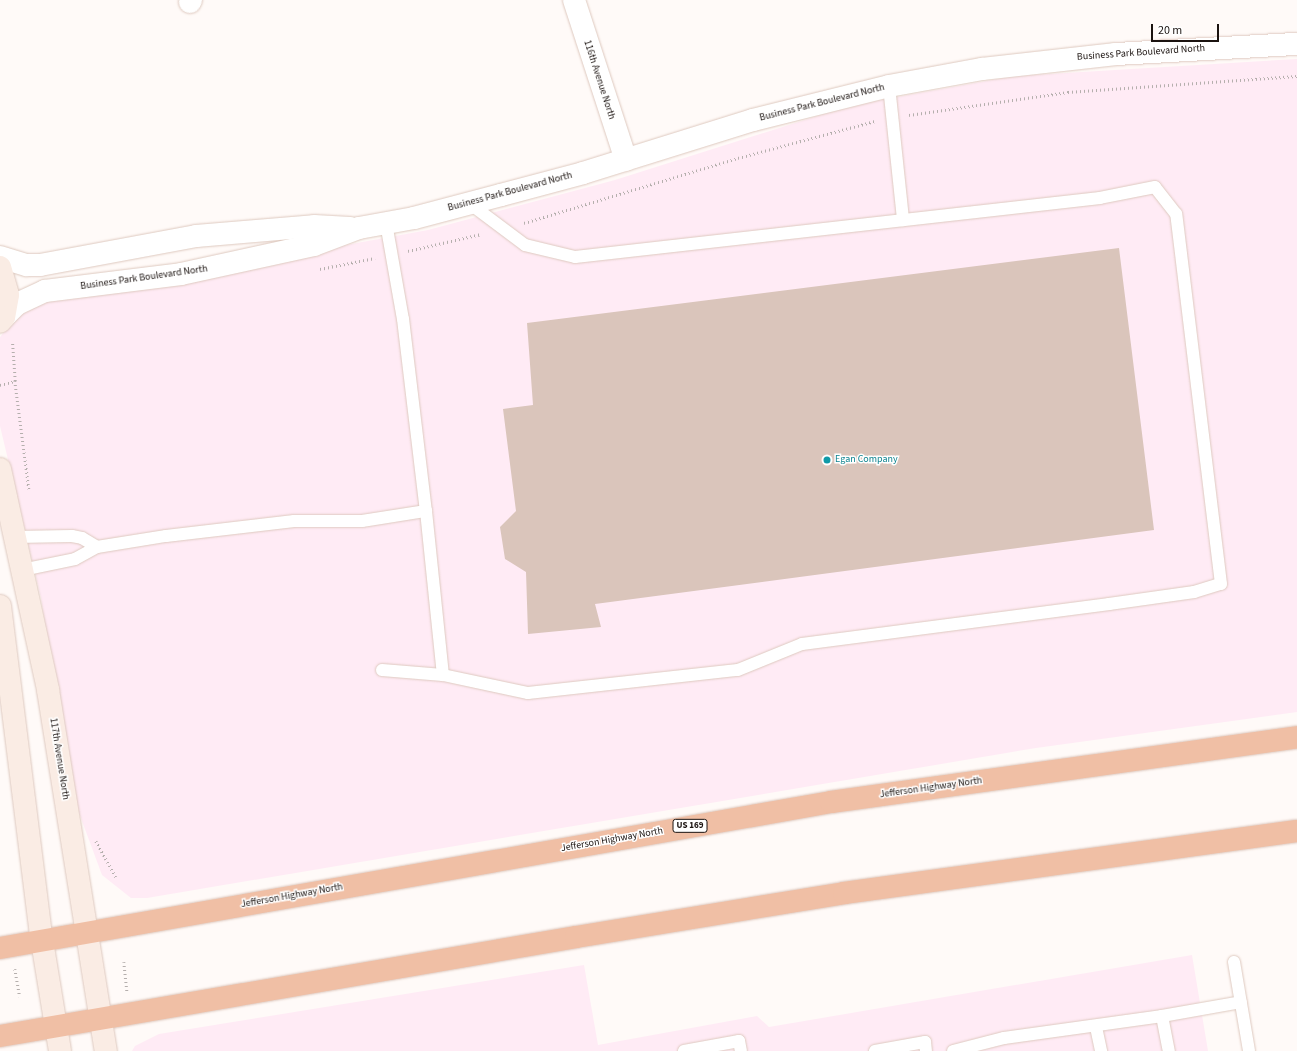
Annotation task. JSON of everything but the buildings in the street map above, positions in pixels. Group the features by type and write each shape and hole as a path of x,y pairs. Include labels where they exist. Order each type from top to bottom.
{"highway":[{"name":"Jefferson Highway North","path":"0,948 831,802 1297,738"},
{"path":"0,1036 55,1025 836,895 1297,831"}],"street":[{"name":"116th Avenue North","path":"574,0 626,160"},
{"name":"Business Park Boulevard North","path":"5,325 17,304 45,291 181,274 228,265 314,245 359,228 469,203 626,160 752,120 889,86 982,69 1108,55 1297,44"},
{"name":"Business Park Boulevard North","path":"0,258 27,265 40,266 196,236 314,226 359,228"},
{"path":"0,267 3,271 8,295 5,325"},
{"name":"117th Avenue North","path":"0,469 48,690 106,1051"},
{"path":"0,606 42,941 60,1051"}],"lane":[{"path":"889,86 903,220"},
{"path":"382,670 443,676 528,693 738,670 802,644 1125,602 1194,592 1220,584 1176,214 1155,187 1100,198 575,257 525,245 469,203"},
{"path":"386,223 403,319 426,511 443,676"},
{"path":"22,570 75,559 97,547 294,521 362,521 426,511"},
{"path":"15,537 72,536 82,538 97,547"},
{"path":"1234,962 1249,1051"},
{"path":"953,1051 1004,1038 1162,1016 1241,1002"},
{"path":"1162,1016 1169,1051"},
{"path":"1096,1026 1101,1051"},
{"path":"684,1051 739,1041 740,1051"},
{"path":"874,1051 925,1042 926,1051"}],"path":[{"path":"318,269 391,254 502,228 603,201 794,143 892,118 1068,92 1297,76"},
{"path":"0,385 15,381 5,325"},
{"path":"124,962 127,992"},
{"path":"15,969 20,997"}],"shaded area":[{"path":"1297,59 1297,712 1036,748 147,898 131,898 102,875 69,786 41,598 0,426 0,337 18,316 40,301 428,230 615,180 852,105 1014,76"},
{"path":"1192,955 1208,1051 132,1051 135,1046 159,1034 584,965 598,1045 757,1016 769,1027"}],"place":[{"name":"Egan Company","path":"827,460"}]}
